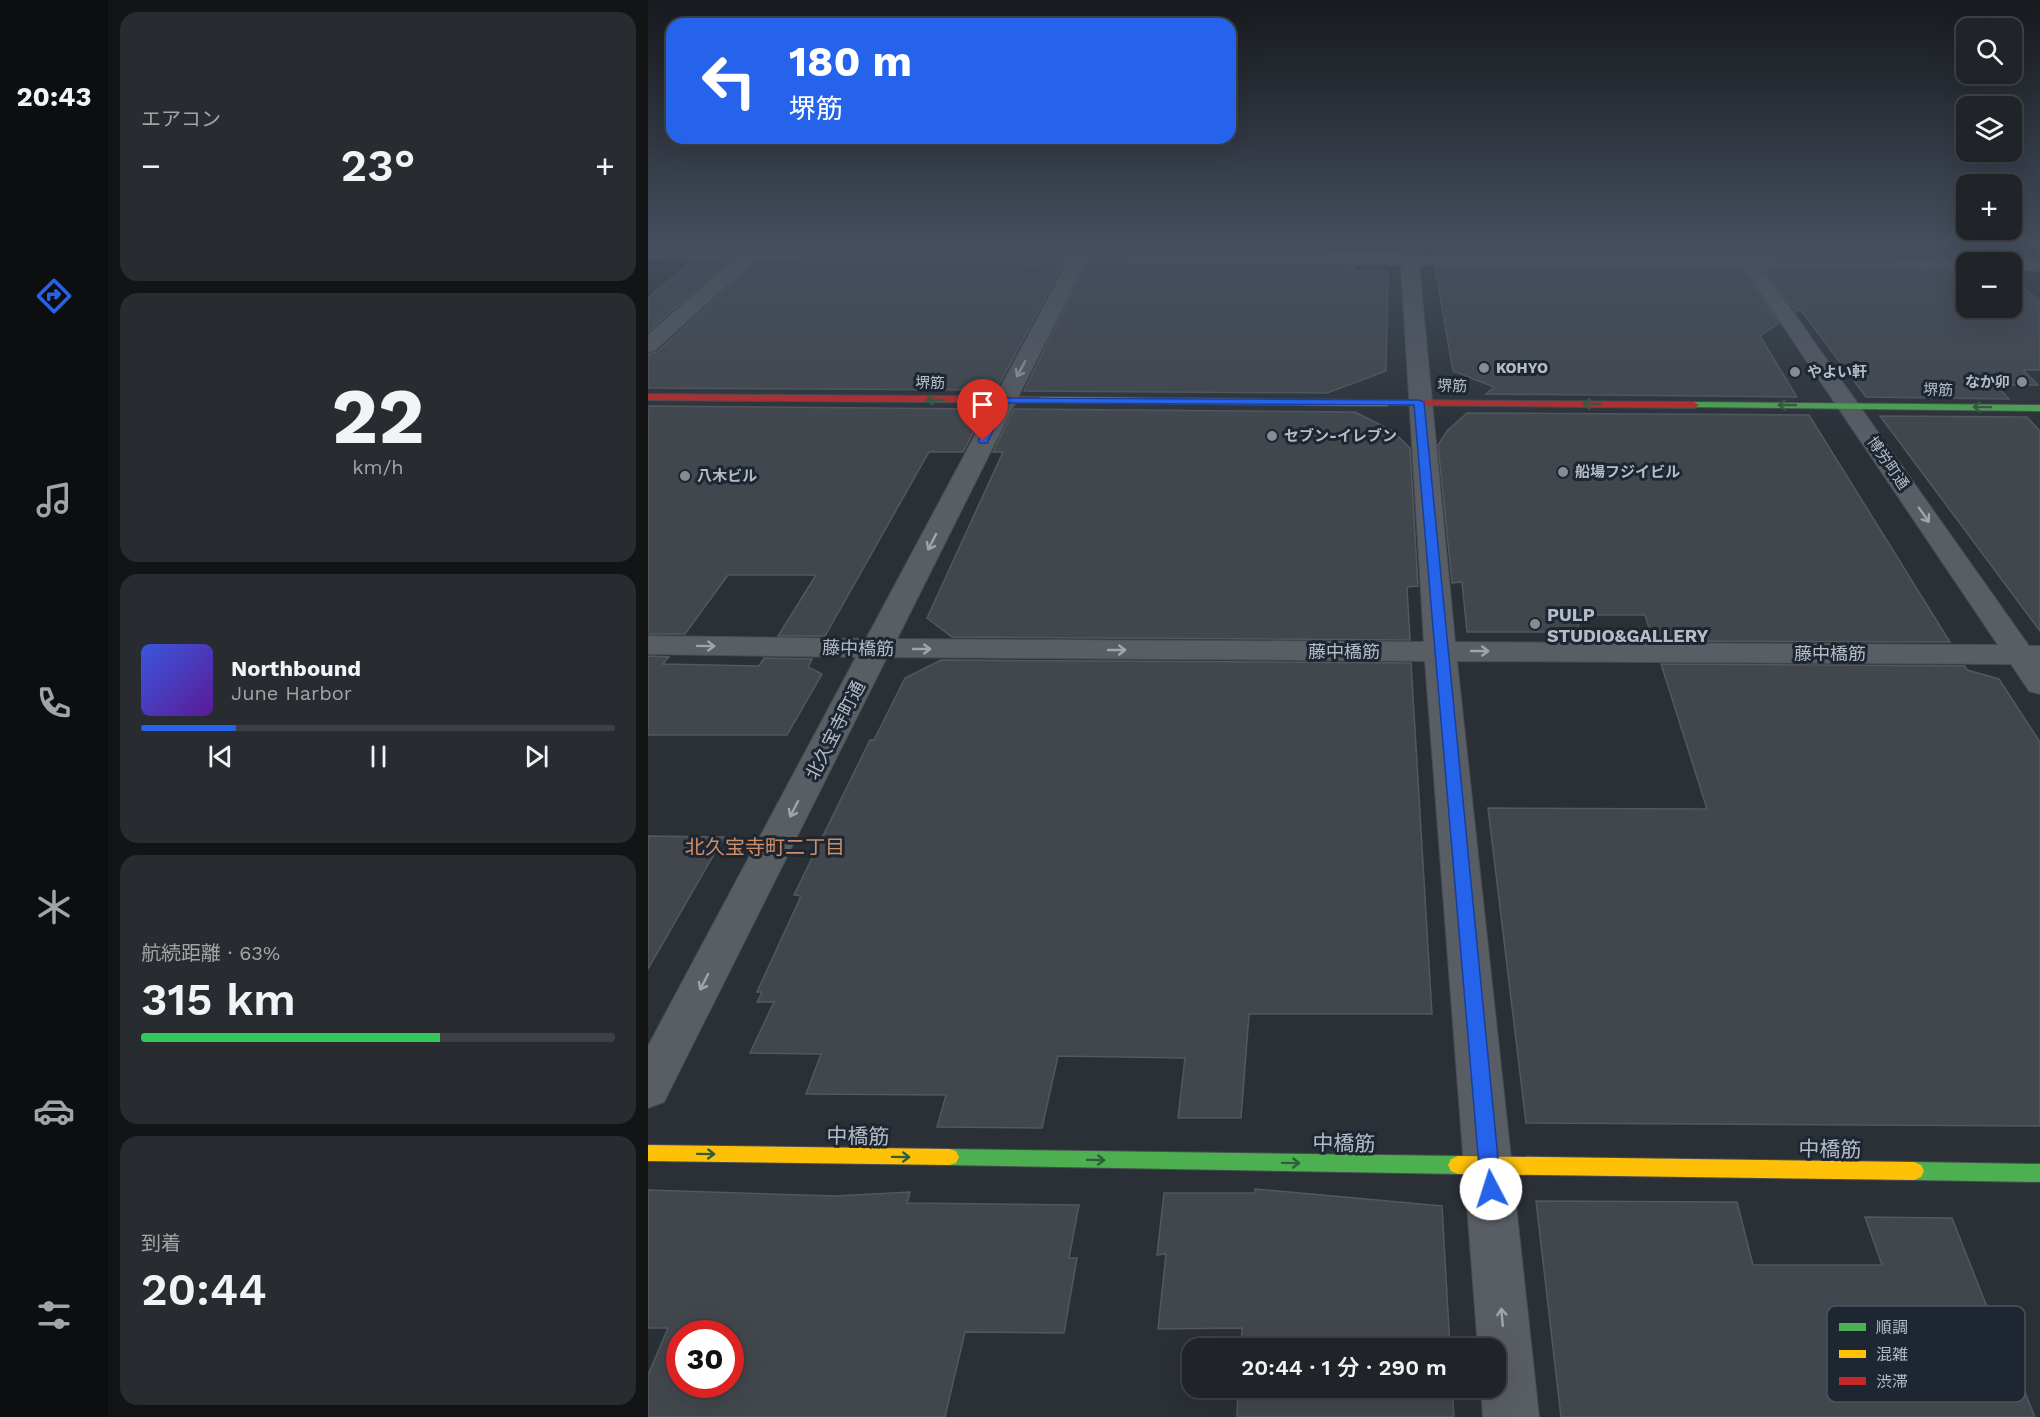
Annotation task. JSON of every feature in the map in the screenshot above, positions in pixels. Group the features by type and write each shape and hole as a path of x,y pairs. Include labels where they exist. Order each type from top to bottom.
{"main road":[{"name":"堺筋","path":"648,397 2040,408"},
{"name":"中橋筋","path":"648,1153 2040,1173"}],"street":[{"path":"648,346 690,308"},
{"name":"北久宝寺町通","path":"648,1089 1052,308"},
{"path":"1412,308 1440,651 1511,1417"},
{"name":"博労町通","path":"1781,308 1848,406 2030,655 2040,684"},
{"name":"藤中橋筋","path":"648,645 2030,655"}],"building":[{"path":"648,308 675,308 648,332"},
{"path":"705,308 1040,308 996,390 648,388 648,354 657,352"},
{"path":"1065,308 1387,308 1386,371 1327,393 1024,391"},
{"path":"1442,308 1769,308 1779,323 1760,336 1797,397 1486,394 1494,387 1453,371"},
{"path":"1793,308 1956,308 1956,318 2022,318 2022,308 2040,308 2040,370 2023,370 2038,385 1996,385 2009,399 1866,397 1800,309 1796,312"},
{"path":"648,406 986,409 963,452 929,452 825,636 778,636 816,575 728,575 685,634 648,634"},
{"path":"1014,409 1355,412 1393,431 1410,448 1418,586 1407,587 1410,640 952,637 927,618 1003,452 993,452"},
{"path":"1467,413 1809,415 1950,642 1653,641 1645,615 1576,615 1580,632 1467,632 1462,582 1452,583 1438,445 1447,431"},
{"path":"1880,416 2027,417 2040,431 2040,631"},
{"path":"648,656 669,657 663,664 759,666 764,658 812,659 808,667 822,674 787,735 648,735"},
{"path":"941,660 1411,663 1432,1014 1249,1014 1241,1118 1178,1118 1185,1058 1058,1056 1042,1128 937,1127 946,1095 806,1094 821,1054 750,1053 774,1002 757,1002 762,992 757,992 801,896 794,895 870,740 874,740 905,678"},
{"path":"1661,664 1965,666 1967,670 1999,679 2040,742 2040,1126 1526,1123 1488,808 1707,809"},
{"path":"648,836 724,837 648,969"},
{"path":"1255,1189 1442,1206 1449,1338 1242,1338 1242,1328 1158,1329 1166,1254 1157,1255 1164,1193 1255,1193"},
{"path":"648,1190 835,1196 910,1192 907,1203 1079,1205 1069,1258 1077,1258 1064,1333 965,1332 945,1417 648,1417 648,1375 666,1333 666,1398 744,1398 744,1320 666,1320 666,1328 648,1328"},
{"path":"1536,1201 1737,1202 1753,1265 1882,1265 1865,1217 1952,1218 1987,1306 1827,1306 1827,1402 2025,1402 2025,1393 2035,1417 1561,1417"},
{"path":"1238,1398 1453,1398 1454,1417 1237,1417"}],"traffic: fast":[{"path":"1694,405 2040,408"},
{"path":"949,1157 1458,1165"},
{"path":"1914,1171 2040,1173"}],"traffic: slow":[{"path":"1040,400 1387,403"},
{"path":"648,1153 949,1157"},
{"path":"1458,1165 1914,1171"}],"traffic: jam":[{"path":"648,397 1040,400"},
{"path":"1387,403 1694,405"}],"place":[{"name":"KOHYO","path":"1484,368"},
{"name":"やよい軒","path":"1795,372"},
{"name":"なか卯","path":"2022,382"},
{"name":"セブン-イレブン","path":"1272,436"},
{"name":"船場フジイビル","path":"1563,472"},
{"name":"八木ビル","path":"685,476"},
{"name":"PULP STUDIO&GALLERY","path":"1535,624"}],"district":[{"name":"北久宝寺町二丁目","path":"765,847"}],"route":[{"path":"983,441 1004,400 1419,402 1442,675 1491,1189"}]}
